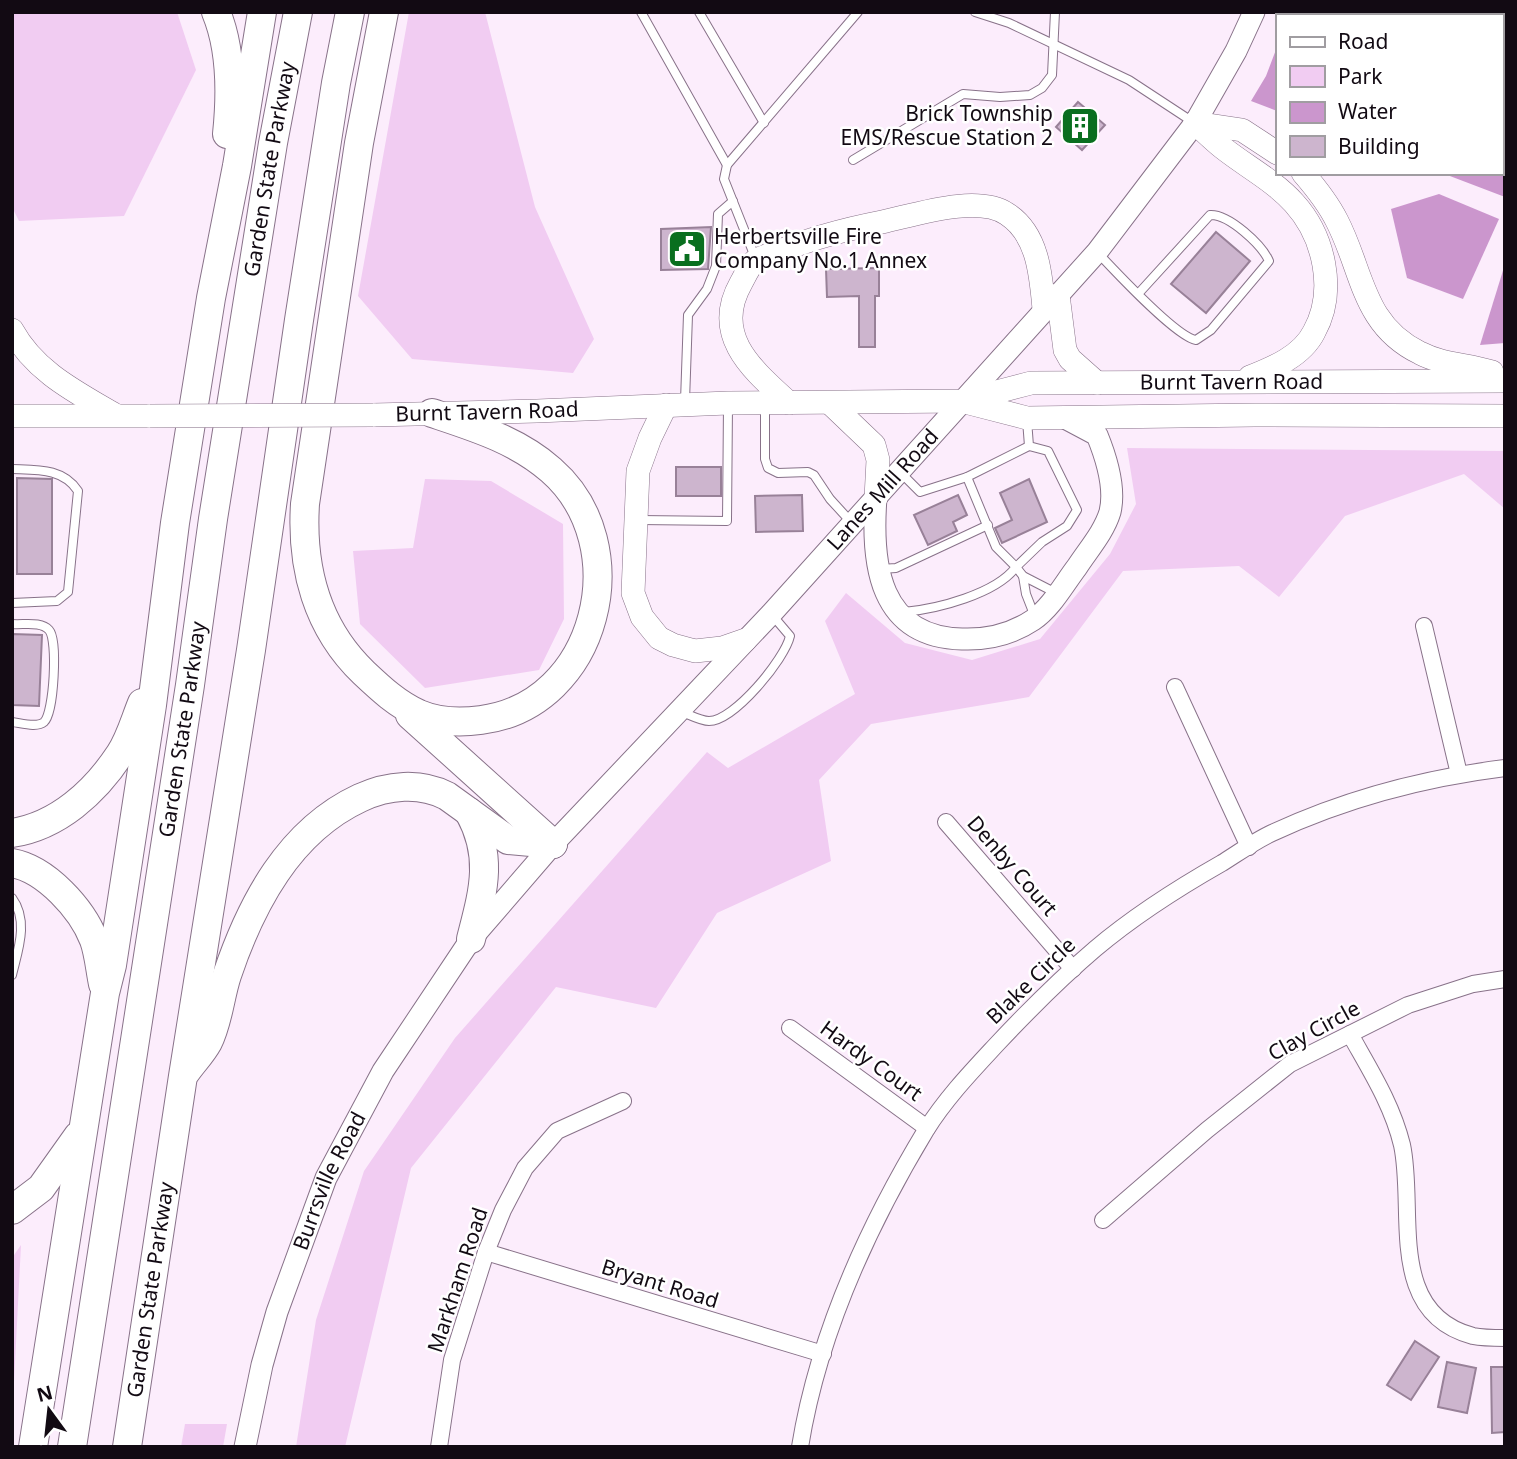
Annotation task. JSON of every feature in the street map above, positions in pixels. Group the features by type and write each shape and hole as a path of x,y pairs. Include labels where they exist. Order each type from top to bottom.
{"highway":[{"path":"211,298 229,122 228,65 216,12"},
{"path":"33,1447 105,993 112,965 175,523 211,298 237,166 262,12"},
{"name":"Garden State Parkway","path":"72,1447 273,143 298,12"},
{"name":"Garden State Parkway","path":"127,1447 249,664 299,320 336,83 350,12"},
{"path":"384,12 359,143 305,504 303,534 306,564 317,603 336,641 355,664 553,844"},
{"path":"390,697 435,720 465,723 497,718 519,710 541,697 563,676 581,649 592,622 596,595 596,552 589,528 578,504 552,471 520,446 432,413"},
{"path":"12,833 26,831 65,814 94,787 121,752 156,668"},
{"path":"183,1076 209,1041 226,976 248,919 273,873 313,828 350,802 372,792 411,786 439,791 508,840 553,844"},
{"path":"469,812 478,829 486,866 471,939"},
{"path":"12,863 39,875 58,888 81,916 94,941 105,993"},
{"path":"12,1210 41,1188 83,1128"}],"main road":[{"name":"Lanes Mill Road","path":"471,939 553,844 771,614 1097,252 1195,123 1237,51 1254,12"},
{"path":"1195,123 1242,130 1276,152"},
{"path":"1195,123 1223,148 1273,181 1296,205 1311,227 1321,251 1326,277 1323,307 1314,333 1301,348 1276,367 1239,381"},
{"path":"1305,175 1334,215 1362,289 1377,317 1398,341 1421,354 1448,364 1477,367 1505,379"},
{"path":"789,403 752,370 732,333 730,309 736,291 756,260 788,247 859,226 957,207 991,206 1005,212 1019,223 1037,258 1065,350 1070,359 1097,383"},
{"path":"12,330 34,361 53,378 115,415"},
{"name":"Burnt Tavern Road","path":"12,416 373,415 675,404 962,401 1031,383 1505,379"},
{"name":"Burnt Tavern Road","path":"962,401 1027,418 1505,416"},
{"path":"675,404 650,438 638,471 633,593 642,617 659,638 673,645 695,651 722,648 746,640"},
{"path":"831,404 874,445 878,460 873,534 878,568 890,602 898,613 926,632 949,639 993,637 1015,630 1035,619 1058,594 1110,513 1107,463 1097,435 1065,418"},
{"name":"Burrsville Road","path":"246,1447 262,1364 277,1312 326,1178 383,1072 471,939"}],"street":[{"path":"1424,626 1459,774"},
{"path":"1175,687 1249,847"},
{"name":"Blake Circle","path":"800,1447 823,1354 852,1273 878,1219 927,1128 961,1082 1033,1006 1097,947 1178,889 1271,833 1380,791 1459,774 1505,768"},
{"name":"Denby Court","path":"946,822 1073,969"},
{"name":"Clay Circle","path":"1103,1220 1207,1130 1290,1064 1408,1006 1473,984 1505,979"},
{"name":"Hardy Court","path":"790,1028 927,1128"},
{"path":"1350,1034 1384,1093 1399,1135 1406,1175 1407,1249 1420,1292 1435,1314 1450,1327 1474,1336 1505,1338"},
{"name":"Markham Road","path":"439,1447 452,1360 486,1252 503,1210 526,1168 557,1131 623,1101"},
{"name":"Bryant Road","path":"486,1252 823,1354"}],"lane":[{"path":"641,12 727,165"},
{"path":"699,12 764,123"},
{"path":"756,260 724,179 727,165 858,12"},
{"path":"975,12 1009,23 1129,80 1195,123"},
{"path":"853,160 963,94 1000,97 1030,95 1042,88 1052,75 1055,12"},
{"path":"675,404 688,315 706,289 716,266 718,214 733,201"},
{"path":"1097,252 1139,294 1185,336 1196,340 1203,338 1211,330 1269,261 1265,251 1227,218 1210,215 1139,294"},
{"path":"636,520 727,521 728,403"},
{"path":"765,403 765,459 768,468 778,473 808,472 814,475 852,524"},
{"path":"1027,418 1028,446"},
{"path":"898,613 953,603 1008,578 1042,542 1067,526 1077,510 1048,451 1028,446 967,477 920,492 900,472"},
{"path":"12,469 53,471 72,482 78,491 68,592 57,601 12,603"},
{"path":"967,477 996,547 1023,576 1058,594"},
{"path":"878,568 896,568 988,525"},
{"path":"1023,576 1035,619"},
{"path":"680,711 709,721 730,713 752,692 787,649 790,636 771,614"},
{"path":"12,625 40,625 49,630 54,638 53,693 49,715 38,725 12,722"},
{"path":"12,898 18,906 22,932 12,975"}],"green space":[{"path":"12,12 177,12 196,70 124,216 19,221 12,207"},
{"path":"409,12 485,12 535,207 594,339 573,373 412,359 358,296"},
{"path":"1127,448 1505,451 1505,509 1464,474 1345,516 1279,597 1239,566 1123,571 1029,697 871,724 819,780 831,861 717,913 656,1008 556,987 411,1168 345,1447 296,1447 316,1320 364,1171 455,1038 707,752 728,768 855,694 825,621 846,593 905,643 972,660 1040,639 1110,554 1136,504"},
{"path":"425,479 491,481 563,524 564,619 539,670 425,688 360,624 353,551 413,548"},
{"path":"21,1245 14,1382 12,1390 12,1258"},
{"path":"185,1424 227,1424 223,1447 181,1447"}],"water":[{"path":"1420,12 1422,14 1290,14"},
{"path":"1276,50 1276,111 1251,101 1266,76"},
{"path":"1503,101 1505,103 1505,197 1447,175 1503,175"},
{"path":"1439,194 1499,219 1463,299 1407,278 1391,209"},
{"path":"1505,264 1505,343 1480,345"}],"building":[{"name":"Brick Township EMS/Rescue Station 2","path":"1078,102 1105,125 1082,150 1056,127"},
{"name":"Herbertsville Fire Company No.1 Annex","path":"711,227 708,269 661,270 661,229"},
{"path":"1216,232 1250,261 1206,313 1171,284"},
{"path":"879,268 879,296 875,296 875,347 859,347 859,296 827,297 826,269"},
{"path":"676,467 721,467 721,496 676,496"},
{"path":"17,478 52,479 52,574 17,574"},
{"path":"1029,479 1047,522 1002,543 995,528 1012,520 1000,493"},
{"path":"802,495 803,531 756,532 755,496"},
{"path":"958,495 967,515 953,522 957,531 928,545 914,515"},
{"path":"12,634 42,635 39,706 12,705"},
{"path":"1415,1341 1439,1357 1411,1400 1387,1385"},
{"path":"1447,1362 1476,1368 1467,1413 1438,1407"},
{"path":"1491,1367 1505,1367 1505,1432 1492,1433"}],"place":[{"name":"Brick Township EMS/Rescue Station 2","path":"1080,126"},
{"name":"Herbertsville Fire Company No.1 Annex","path":"687,249"}]}
